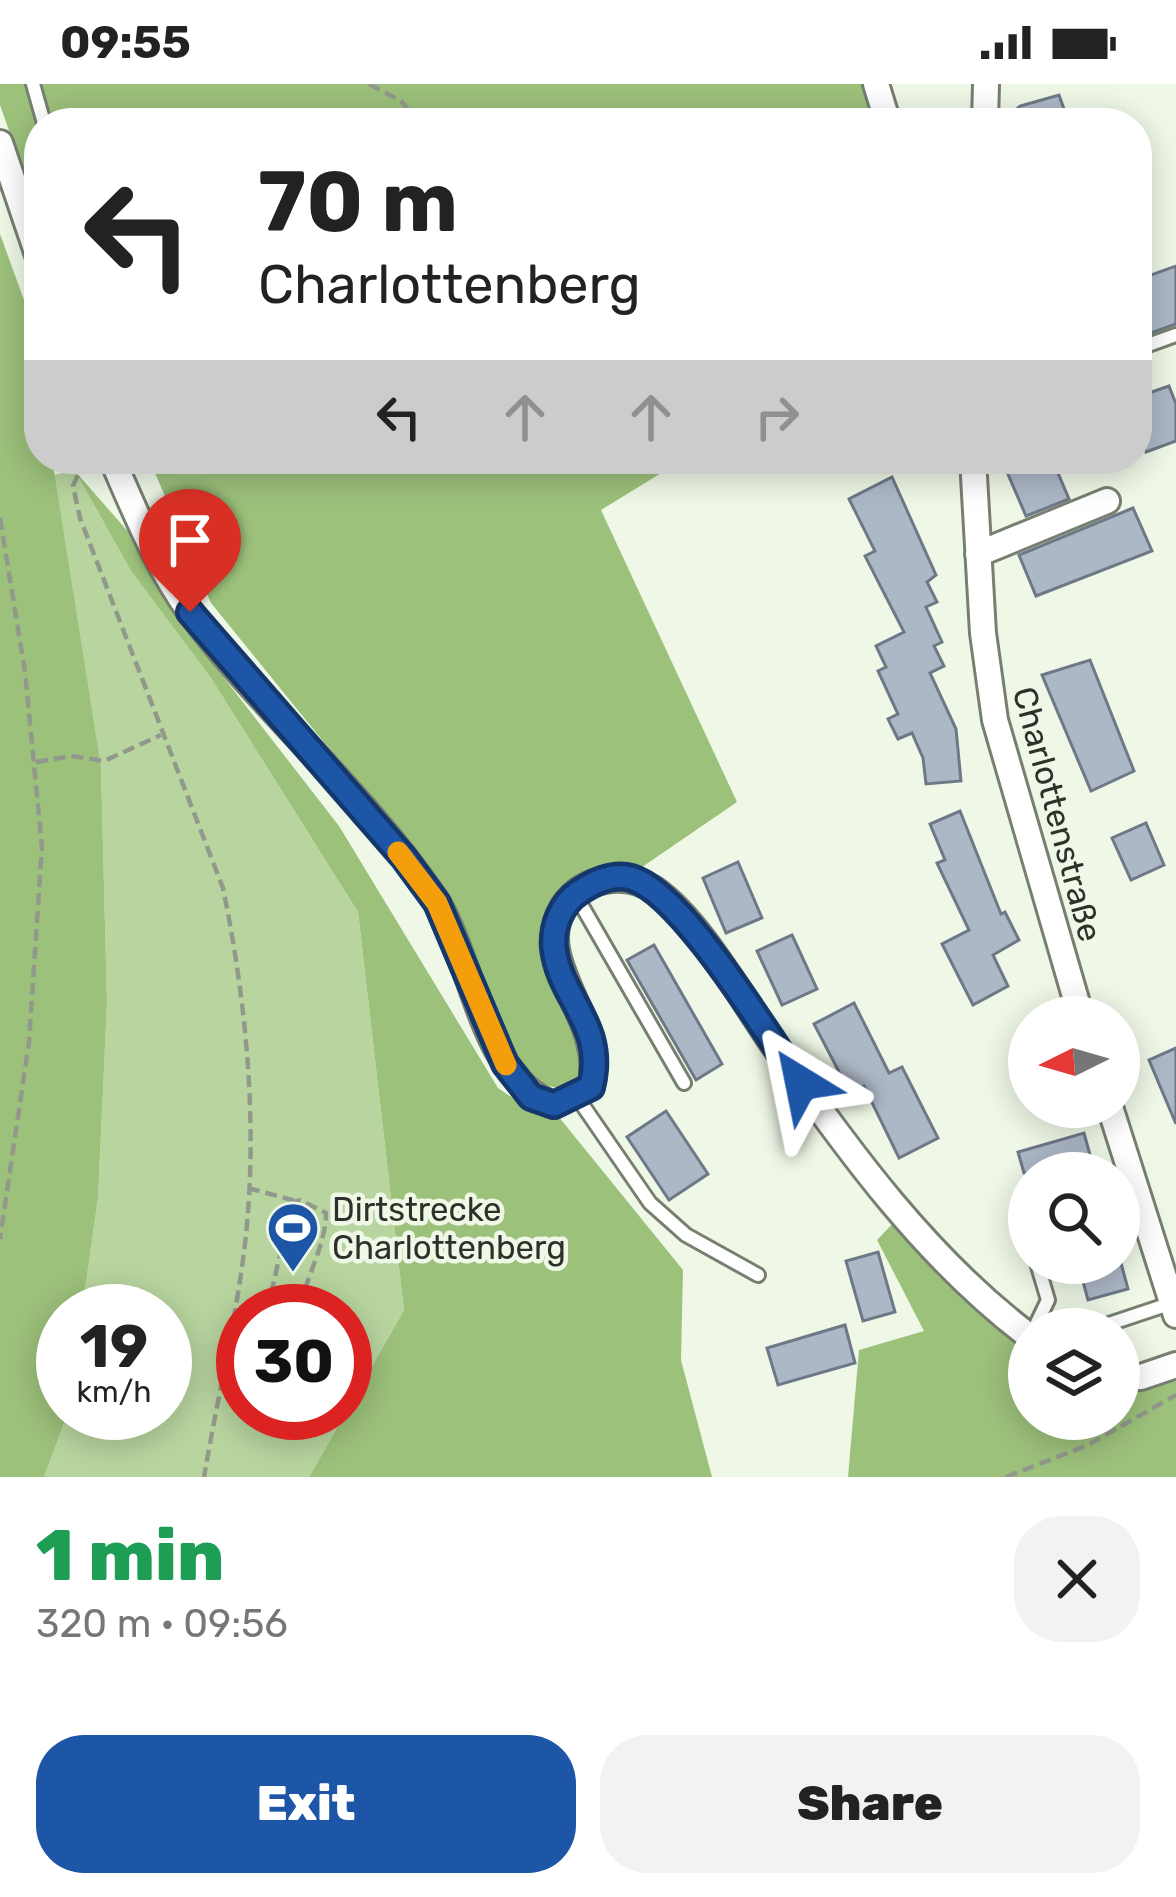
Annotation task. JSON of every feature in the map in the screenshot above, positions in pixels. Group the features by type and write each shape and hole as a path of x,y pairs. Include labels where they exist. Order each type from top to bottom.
{"street":[{"path":"0,143 24,214"},
{"path":"119,474 146,536 190,612 437,903 505,1064 531,1097 554,1105 591,1087 598,1062 587,1022 554,953 555,928 575,894 604,879 629,877 656,890 704,944 801,1083 927,1246 1008,1312"},
{"name":"Charlottenstraße","path":"975,474 994,720 1075,996"},
{"path":"978,554 1107,501"},
{"path":"1117,1128 1174,1309"},
{"path":"1140,1377 1176,1365"}],"lane":[{"path":"575,894 684,1083"},
{"path":"577,1097 650,1204 686,1235 758,1275"},
{"path":"1140,1317 1174,1309"}],"path":[{"path":"369,84 406,108"},
{"path":"78,474 73,486 80,518 223,889 235,948 248,1102 248,1188 239,1284"},
{"path":"0,518 36,762 42,847 29,1042 0,1239"},
{"path":"36,762 71,756 104,761 163,734"},
{"path":"248,1188 314,1203 326,1213 326,1231 315,1250 306,1284"},
{"path":"274,1284 296,1202"},
{"path":"1006,1477 1088,1445 1176,1395"},
{"path":"204,1477 216,1406"}],"green space":[{"path":"0,84 30,84 36,108 24,108 24,173 0,105"},
{"path":"34,84 871,84 878,108 41,108"},
{"path":"0,234 24,300 24,474 54,474 101,767 107,1003 98,1198 86,1284 36,1284 36,1440 58,1440 44,1477 0,1477"},
{"path":"58,474 77,474 131,571 211,678 358,912 404,1310 372,1366 372,1284 216,1284 216,1440 330,1440 309,1477 44,1477 58,1440 192,1440 192,1284 86,1284 98,1198 107,1003 101,767 52,475"},
{"path":"77,474 131,535 183,625 339,826 498,1088 523,1105 554,1111 683,1270 681,1360 712,1477 309,1477 330,1440 372,1440 372,1366 404,1310 358,912 211,678 131,571"},
{"path":"155,474 660,474 601,510 737,802 629,876 603,878 553,924 589,1059 577,1086 562,1089 526,1081 369,798 211,603"},
{"path":"896,1220 957,1292 1008,1329 1008,1440 1140,1440 1140,1377 1176,1368 1176,1477 848,1477 859,1350 924,1331 877,1240"}],"building":[{"path":"1059,95 1064,108 1018,108"},
{"path":"1176,266 1176,324 1152,333 1152,275"},
{"path":"1169,386 1176,404 1176,441 1152,450 1152,392"},
{"path":"1008,474 1058,474 1069,499 1026,516"},
{"path":"892,477 936,575 927,582 937,602 926,607 942,642 934,646 944,666 930,673 956,729 961,781 926,784 923,758 912,733 898,739 888,719 898,714 878,671 886,667 876,646 904,632 865,556 875,551 849,499"},
{"path":"1133,508 1152,551 1036,596 1019,555"},
{"path":"1090,660 1134,771 1091,791 1042,675"},
{"path":"960,811 1001,914 1005,912 1019,940 993,955 1008,986 973,1005 942,944 969,930 937,863 945,860 930,824"},
{"path":"1146,823 1164,865 1131,880 1112,838"},
{"path":"738,862 762,918 726,933 703,878"},
{"path":"792,935 817,989 782,1005 757,951"},
{"path":"654,945 722,1064 696,1080 627,960"},
{"path":"854,1003 889,1073 902,1067 938,1138 899,1158 864,1086 850,1093 814,1024"},
{"path":"1176,1048 1176,1124 1149,1060"},
{"path":"666,1111 708,1174 669,1200 627,1137"},
{"path":"1084,1133 1089,1152 1018,1152"},
{"path":"878,1252 895,1312 863,1321 846,1261"},
{"path":"1084,1284 1127,1284 1128,1289 1088,1300"},
{"path":"845,1325 855,1363 778,1385 767,1348"}],"slow traffic":[{"path":"398,852 437,903 506,1065"}],"place":[{"name":"Dirtstrecke Charlottenberg","path":"293,1274"}],"route":[{"path":"190,612 404,858 437,903 505,1064 531,1097 554,1105 591,1087 598,1062 587,1022 554,953 555,928 575,894 604,879 629,877 656,890 704,944 801,1083"}]}
